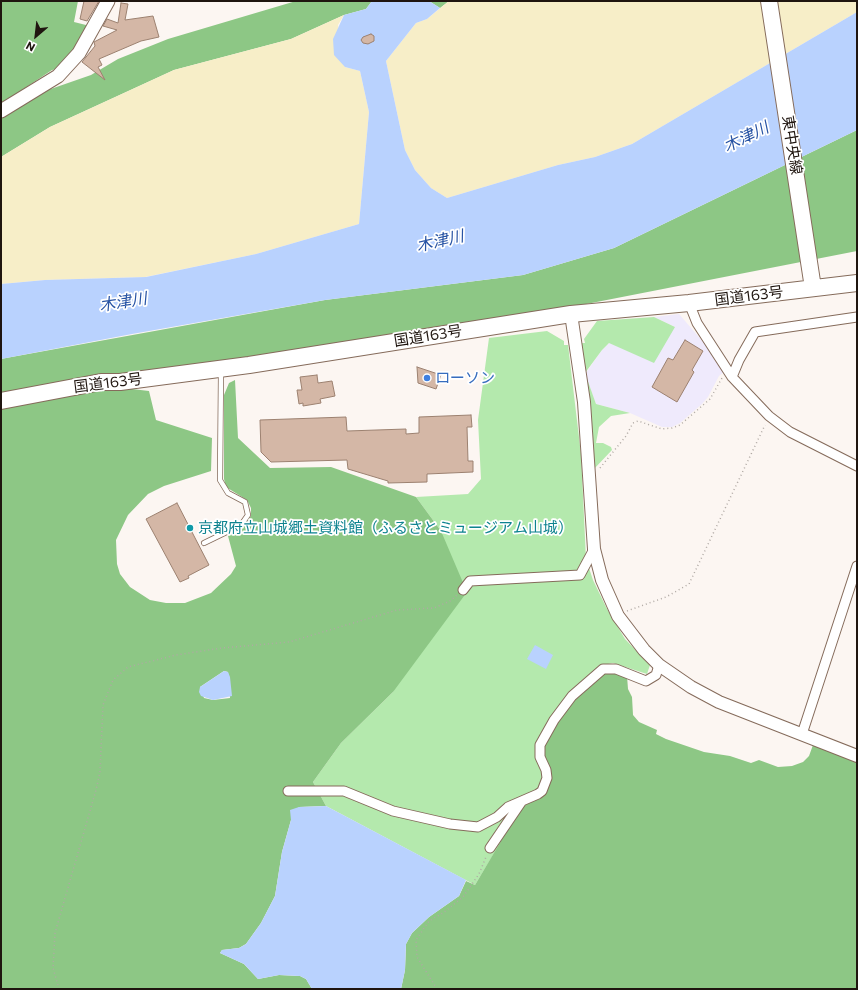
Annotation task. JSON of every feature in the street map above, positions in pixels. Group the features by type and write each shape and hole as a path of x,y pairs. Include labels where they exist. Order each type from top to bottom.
{"highway":[{"name":"東中央線","path":"769,1 814,288"},
{"name":"国道163号","path":"1,400 101,382 120,382 221,368 572,314 689,303 857,283"}],"main road":[{"path":"1,111 58,76 80,53 108,1"}],"street":[{"path":"689,303 697,323 732,377 769,416 790,432 857,466"},
{"path":"572,314 584,402 594,549 602,580 618,616 644,650 659,665 691,688 857,756"},
{"path":"732,377 754,332 857,317"},
{"path":"463,590 470,581 580,575 594,549"},
{"path":"802,734 857,566"},
{"path":"288,791 344,791 393,811 475,828 497,817 508,807 538,794 544,787 546,774 540,757 540,745 554,720 572,696 603,669 616,669 646,681 656,675 659,665"},
{"path":"490,848 523,800"}],"lane":[{"path":"204,543 241,525 248,515 245,502 228,493 220,480 221,368"}],"path":[{"path":"590,477 620,444 633,423 638,421 662,429 680,425 710,398 721,378 732,377"},
{"path":"618,616 640,605 666,597 685,587 692,580 769,416"},
{"path":"59,989 53,968 55,933 96,790 100,772 103,704 113,680 128,667 176,655 222,648 289,642 397,610 434,608 450,601 463,590"},
{"path":"437,989 417,957 416,940 429,921 443,913 462,897 479,874 490,848"}],"shaded area":[{"path":"679,314 711,351 724,372 719,376 708,397 702,404 680,423 672,427 662,427 630,413 596,404 585,374 602,350 609,343 675,327 654,317"}],"green space":[{"path":"1,1 78,1 74,22 90,26 80,46 58,69 52,70 1,104"},
{"path":"296,1 372,1 366,9 344,15 291,39 174,70 50,127 1,157 1,118 45,91 91,75 118,59 168,39"},
{"path":"429,1 449,1 440,8"},
{"path":"857,130 857,251 525,316 1,396 1,359 325,300 523,275 614,248"},
{"path":"654,317 675,327 654,363 609,343 585,373 596,404 630,413 611,416 599,427 596,443 603,443 611,447 612,450 594,469 581,343 585,343 584,339 597,321"},
{"path":"547,331 564,341 564,345 568,345 581,454 586,559 593,580 606,607 625,639 650,665 647,674 613,663 603,665 547,790 524,803 475,885 326,806 313,782 341,743 393,692 441,531 416,497 468,494 481,479 478,420 489,338"},
{"path":"235,380 238,438 270,468 331,467 416,497 441,531 467,592 393,692 341,743 313,782 326,806 299,807 291,820 282,852 275,896 261,923 246,944 239,948 222,950 220,953 244,964 258,979 279,975 300,976 306,979 312,989 1,989 1,406 72,393 131,386 132,389 149,391 156,420 212,438 211,471 164,486 148,494 128,515 116,540 117,564 120,574 130,587 150,600 166,603 185,603 211,593 231,574 236,566 228,536 244,526 251,516 251,508 247,500 226,487 224,479 224,395 229,383","holes":["224,671 228,672 230,698 213,700 204,698 200,687"]},
{"path":"603,671 627,676 628,689 632,697 633,715 639,722 657,730 656,734 666,739 704,752 730,756 751,763 759,760 778,767 792,766 803,762 809,756 813,745 857,762 857,989 401,989 405,970 406,944 412,933 429,917 459,896 466,881 475,885 524,802 547,790 550,783 542,753 543,742 573,698"}],"sand":[{"path":"449,1 857,1 857,12 632,144 595,157 558,165 447,198 431,188 415,170 405,150 386,61 416,23 427,19"},
{"path":"344,15 338,25 345,67 360,71 369,112 359,224 256,254 145,277 45,280 1,284 1,157 50,127 174,70 291,39"}],"water":[{"name":"木津川","path":"372,1 429,1 440,8 427,19 416,23 386,61 405,150 415,170 431,188 447,198 558,165 595,157 632,144 857,12 857,130 614,248 523,275 325,300 1,359 1,284 45,280 146,277 256,254 359,224 369,112 360,71 345,67 334,55 333,39 344,15 366,9"},
{"path":"535,645 553,655 546,669 527,659"},
{"path":"224,671 228,672 230,677 232,696 213,700 201,696 199,692 200,687"},
{"path":"326,806 466,880 459,896 429,917 412,933 406,944 405,970 401,989 312,989 306,979 300,976 279,975 258,979 244,964 220,953 222,950 239,948 246,944 261,923 275,896 282,852 291,820 290,810 299,807"}],"building":[{"path":"84,1 99,1 87,21 80,19"},
{"path":"121,3 128,4 125,20 153,16 159,37 141,41 99,59 102,65 98,67 105,80 82,62 95,46 94,42 117,30 103,26 107,19 118,23"},
{"path":"371,34 374,36 374,41 368,44 363,43 361,40 363,37"},
{"path":"685,340 703,351 692,370 694,372 677,402 652,387 668,358 673,360"},
{"name":"ローソン","path":"417,367 441,375 436,389 418,383"},
{"path":"317,375 318,383 332,381 335,396 320,399 321,403 303,406 303,403 299,404 297,390 302,390 300,377"},
{"path":"471,415 472,427 467,427 468,461 473,461 473,472 427,474 427,482 388,483 388,481 348,469 347,460 271,462 261,452 260,420 346,417 347,431 406,429 406,434 419,433 419,417"},
{"path":"177,503 209,565 180,582 146,519"}],"place":[{"name":"ローソン","path":"427,378"},
{"name":"京都府立山城郷土資料館（ふるさとミュージアム山城）","path":"190,528"}]}
